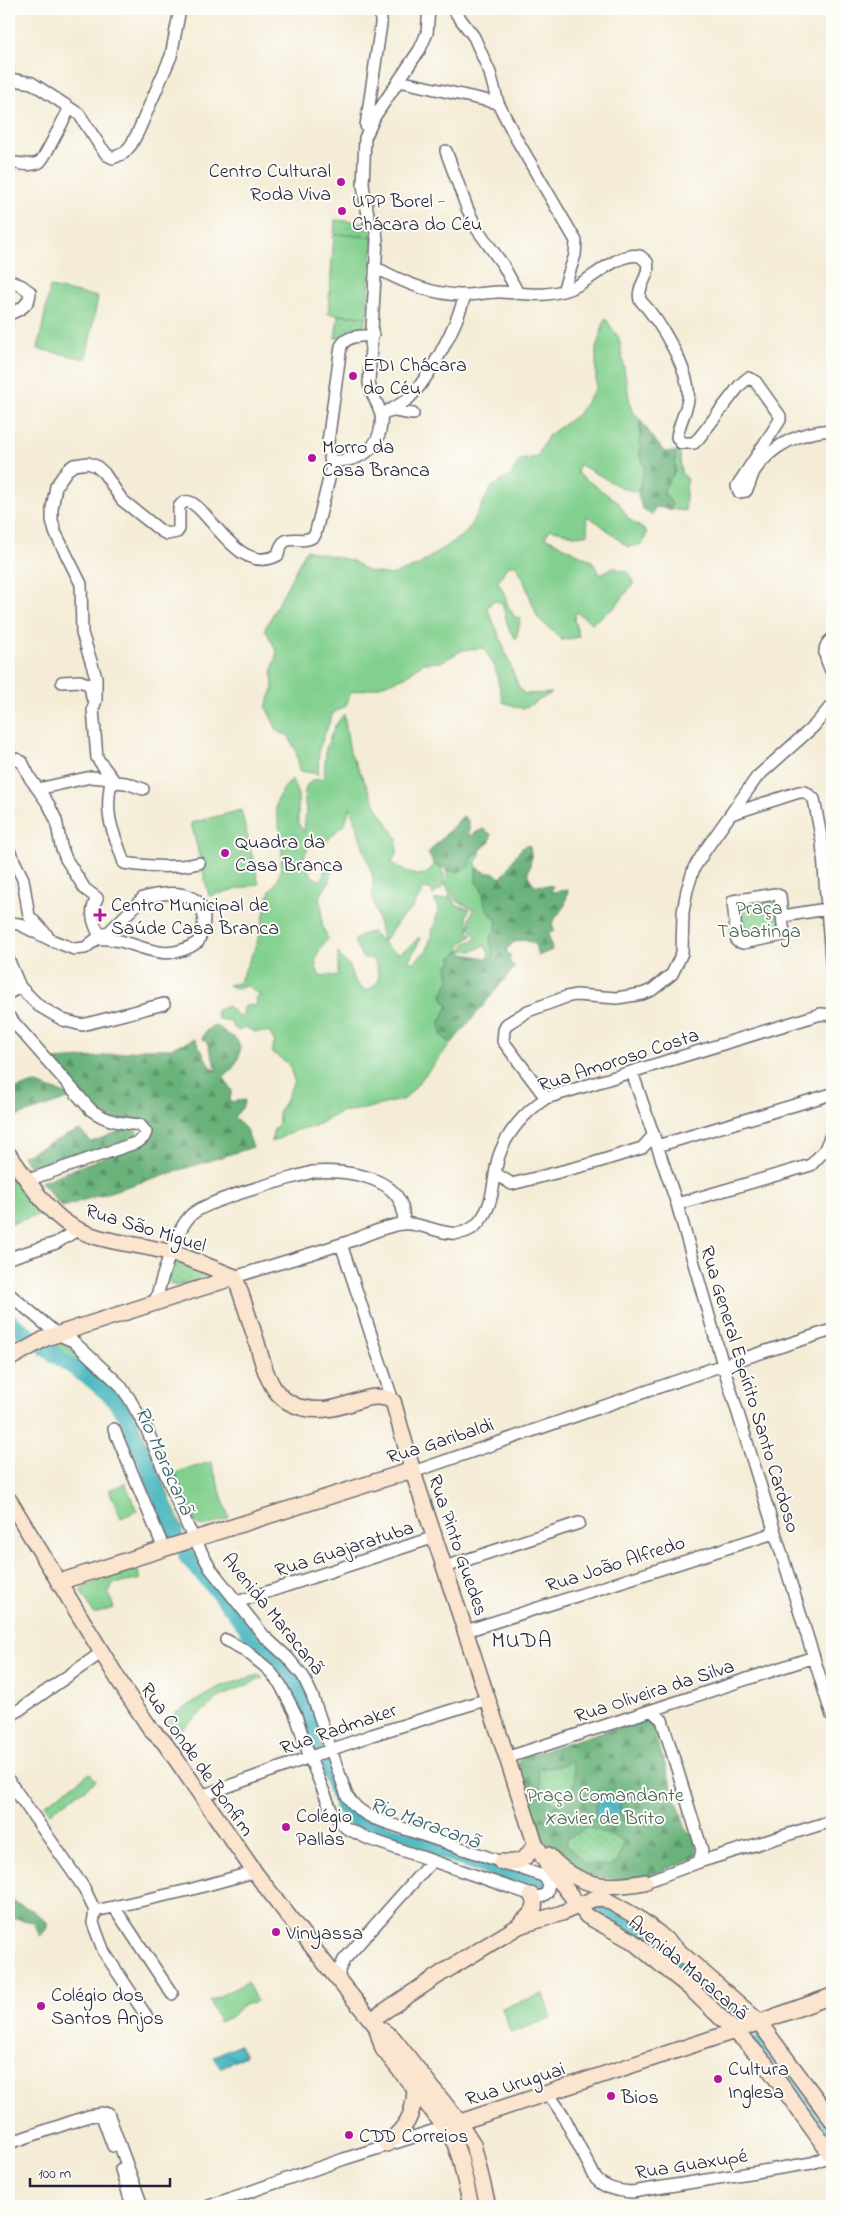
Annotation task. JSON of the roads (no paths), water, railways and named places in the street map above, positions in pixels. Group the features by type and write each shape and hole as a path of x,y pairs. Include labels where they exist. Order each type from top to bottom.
{"street":[{"path":"9,79 32,83 79,114 107,155 113,158 124,153 132,146 171,56 180,9"},
{"path":"381,9 381,24 365,138 363,185 370,221 378,239 369,383 370,392 385,413"},
{"path":"365,138 375,116 399,82 427,34 429,9"},
{"path":"453,9 474,37 484,57 498,103 551,200 576,241 575,254 563,291"},
{"path":"399,82 498,103"},
{"path":"9,162 32,164 40,162 45,158 49,145 70,108"},
{"path":"446,150 467,208 477,229 503,266 518,293"},
{"path":"376,268 425,289 465,295 498,292 548,296 583,284 621,258 635,255 647,262 649,271 640,289 639,297 680,360 688,386 688,399 677,437 681,443 694,443 744,380 748,378 755,381 779,413 780,420 737,486 740,492 748,489 755,470 786,441 813,431 832,430"},
{"path":"9,280 30,292 30,299 23,308 9,314"},
{"path":"332,461 354,459 374,446 385,413 405,401 415,391 454,328 465,295"},
{"path":"93,709 96,700 96,677 82,633 81,584 55,532 52,520 53,496 60,478 74,465 88,463 96,466 104,473 122,500 167,534 173,534 179,530 179,507 185,501 193,502 198,505 212,524 236,549 244,555 259,560 270,559 278,555 282,543 288,539 312,538 317,528 332,461 328,452 328,442 341,346 344,340 352,337 373,335"},
{"path":"385,413 413,414"},
{"path":"832,638 826,644 824,653 832,673"},
{"path":"62,682 80,681 90,685 97,758 113,780"},
{"path":"546,1098 504,1041 504,1030 507,1024 528,1011 575,995 627,998 652,990 672,974 682,953 683,912 694,868 757,777 813,727 832,705"},
{"path":"9,761 16,759 22,762 30,778 49,805 56,820 61,846 66,859 85,889 97,898 93,905 92,915 99,937"},
{"path":"38,789 91,777 126,782 142,789"},
{"path":"113,780 110,787 107,812 111,832 124,863 137,866 184,867 199,863"},
{"path":"731,814 799,792 810,795 816,806 822,842 832,972"},
{"path":"9,851 23,879 29,916 51,940"},
{"path":"9,923 19,924 74,949 85,948 99,937 110,931 136,903 150,896 182,894 196,900 205,912 205,919 198,942 184,950 162,954 99,937"},
{"path":"779,895 783,916 785,933 782,937 743,943 736,938 733,904 736,899 779,895"},
{"path":"783,916 826,909"},
{"path":"9,961 20,987 39,1006 63,1020 82,1025 164,1004"},
{"path":"9,993 20,987"},
{"name":"Rua Amoroso Costa","path":"403,1224 455,1234 466,1232 474,1227 490,1205 502,1147 516,1125 533,1107 546,1098 821,1014 832,1015"},
{"path":"9,1017 92,1110 102,1118 112,1122 140,1125 146,1132 144,1138 138,1142 28,1180"},
{"name":"Rua General Espírito Santo Cardoso","path":"632,1072 677,1204 723,1365 832,1716"},
{"path":"496,1174 512,1184 576,1168 642,1148 656,1141 832,1094"},
{"path":"677,1204 811,1165 824,1151 832,1133"},
{"name":"Rua São Miguel","path":"9,1155 64,1221 78,1230 102,1239 171,1252 236,1277"},
{"path":"9,1359 52,1336 403,1224 402,1205 397,1195 386,1186 370,1178 330,1170 312,1172 206,1205 190,1216 182,1227 171,1252 155,1302"},
{"path":"9,1258 56,1243 78,1230"},
{"name":"Rua Pinto Guedes","path":"341,1244 413,1472 534,1841 548,1866 578,1906"},
{"path":"236,1277 267,1375 279,1395 301,1408 318,1410 336,1408 375,1396 385,1397 392,1401"},
{"name":"Avenida Maracanã","path":"9,1294 52,1336 73,1341 119,1384 130,1398 146,1430 179,1545"},
{"name":"Rua Garibaldi","path":"59,1582 406,1472 413,1472 723,1365 832,1330"},
{"name":"Avenida Maracanã","path":"114,1429 151,1515 179,1545 210,1568 264,1636 288,1657 303,1676 312,1695 348,1796 360,1811 373,1818 546,1878 550,1886 547,1893 539,1897 531,1895 369,1839 339,1822 332,1812 313,1757 295,1713 280,1684 268,1670 246,1651 226,1640"},
{"name":"Rua Conde de Bonfim","path":"9,1500 101,1653 152,1731 164,1742 254,1872 374,2023 393,2038 459,2122 472,2144 488,2206"},
{"path":"445,1567 579,1523"},
{"name":"Rua João Alfredo","path":"466,1630 774,1533"},
{"name":"Rua Guajaratuba","path":"237,1602 435,1537"},
{"path":"9,1717 101,1653"},
{"name":"Rua Oliveira da Silva","path":"507,1759 515,1754 814,1657"},
{"name":"Rua Radmaker","path":"201,1796 372,1735 488,1699"},
{"path":"652,1711 662,1720 702,1850 698,1862"},
{"path":"9,1781 84,1888 95,1911 93,1924 104,1952 147,2017"},
{"path":"501,1862 516,1863 522,1861 530,1853 534,1841 555,1862 583,1882 610,1886 645,1882 698,1862 832,1821"},
{"path":"339,1980 339,1970 344,1960 432,1861"},
{"path":"95,1911 189,1890 254,1872"},
{"path":"637,1916 632,1906 632,1899 637,1889 645,1882"},
{"path":"519,1926 535,1908 531,1895"},
{"name":"Avenida Maracanã","path":"831,2154 765,2063 735,2031 690,1988 632,1942 589,1918 578,1906 593,1899 603,1898 637,1916 694,1963 758,2021 832,2120"},
{"path":"374,2023 442,1973 519,1926 578,1906"},
{"path":"114,1907 172,1994"},
{"name":"Rua Uruguai","path":"209,2206 241,2201 387,2144 735,2031 758,2021 832,1996"},
{"name":"Rua Conde de Bonfim","path":"374,2023 383,2049 444,2127 460,2158 470,2206"},
{"path":"387,2144 409,2121 414,2104 415,2090"},
{"name":"Rua Guaxupé","path":"548,2093 563,2116 596,2180 605,2186 623,2191 632,2192 701,2182 812,2163 831,2154"},
{"path":"101,2113 132,2206"},
{"path":"9,2143 101,2113 108,2113 142,2206"}],"water":[{"path":"608,1797 617,1801 621,1810 617,1819 608,1823 599,1819 595,1810 599,1801"},
{"path":"239,2044 245,2056 220,2068 214,2056"}],"waterway":[{"name":"Rio Maracanã","path":"9,1320 31,1337"},
{"name":"Rio Maracanã","path":"46,1349 93,1381 111,1396 127,1417 175,1535"},
{"name":"Rio Maracanã","path":"186,1556 228,1604 260,1645 290,1673 306,1705 320,1744"},
{"name":"Rio Maracanã","path":"326,1762 342,1806 357,1821 542,1887"},
{"name":"Rio Maracanã","path":"597,1908 634,1930 729,2008"},
{"name":"Rio Maracanã","path":"761,2042 784,2070 832,2137"}],"place":[{"name":"Centro Cultural Roda Viva","path":"341,182"},
{"name":"UPP Borel - Chácara do Céu","path":"342,211"},
{"name":"EDI Chácara do Céu","path":"353,376"},
{"name":"Morro da Casa Branca","path":"312,458"},
{"name":"Quadra da Casa Branca","path":"225,853"},
{"name":"Centro Municipal de Saúde Casa Branca","path":"100,915"},
{"name":"Colégio Pallas","path":"286,1827"},
{"name":"Vinyassa","path":"276,1932"},
{"name":"Colégio dos Santos Anjos","path":"41,2006"},
{"name":"Cultura Inglesa","path":"718,2079"},
{"name":"Bios","path":"611,2096"},
{"name":"CDD Correios","path":"349,2135"}],"district":[{"name":"MUDA","path":"522,1639"}],"park label":[{"name":"Praça Tabatinga","path":"759,918"},
{"name":"Praça Comandante Xavier de Brito","path":"605,1806"}]}
